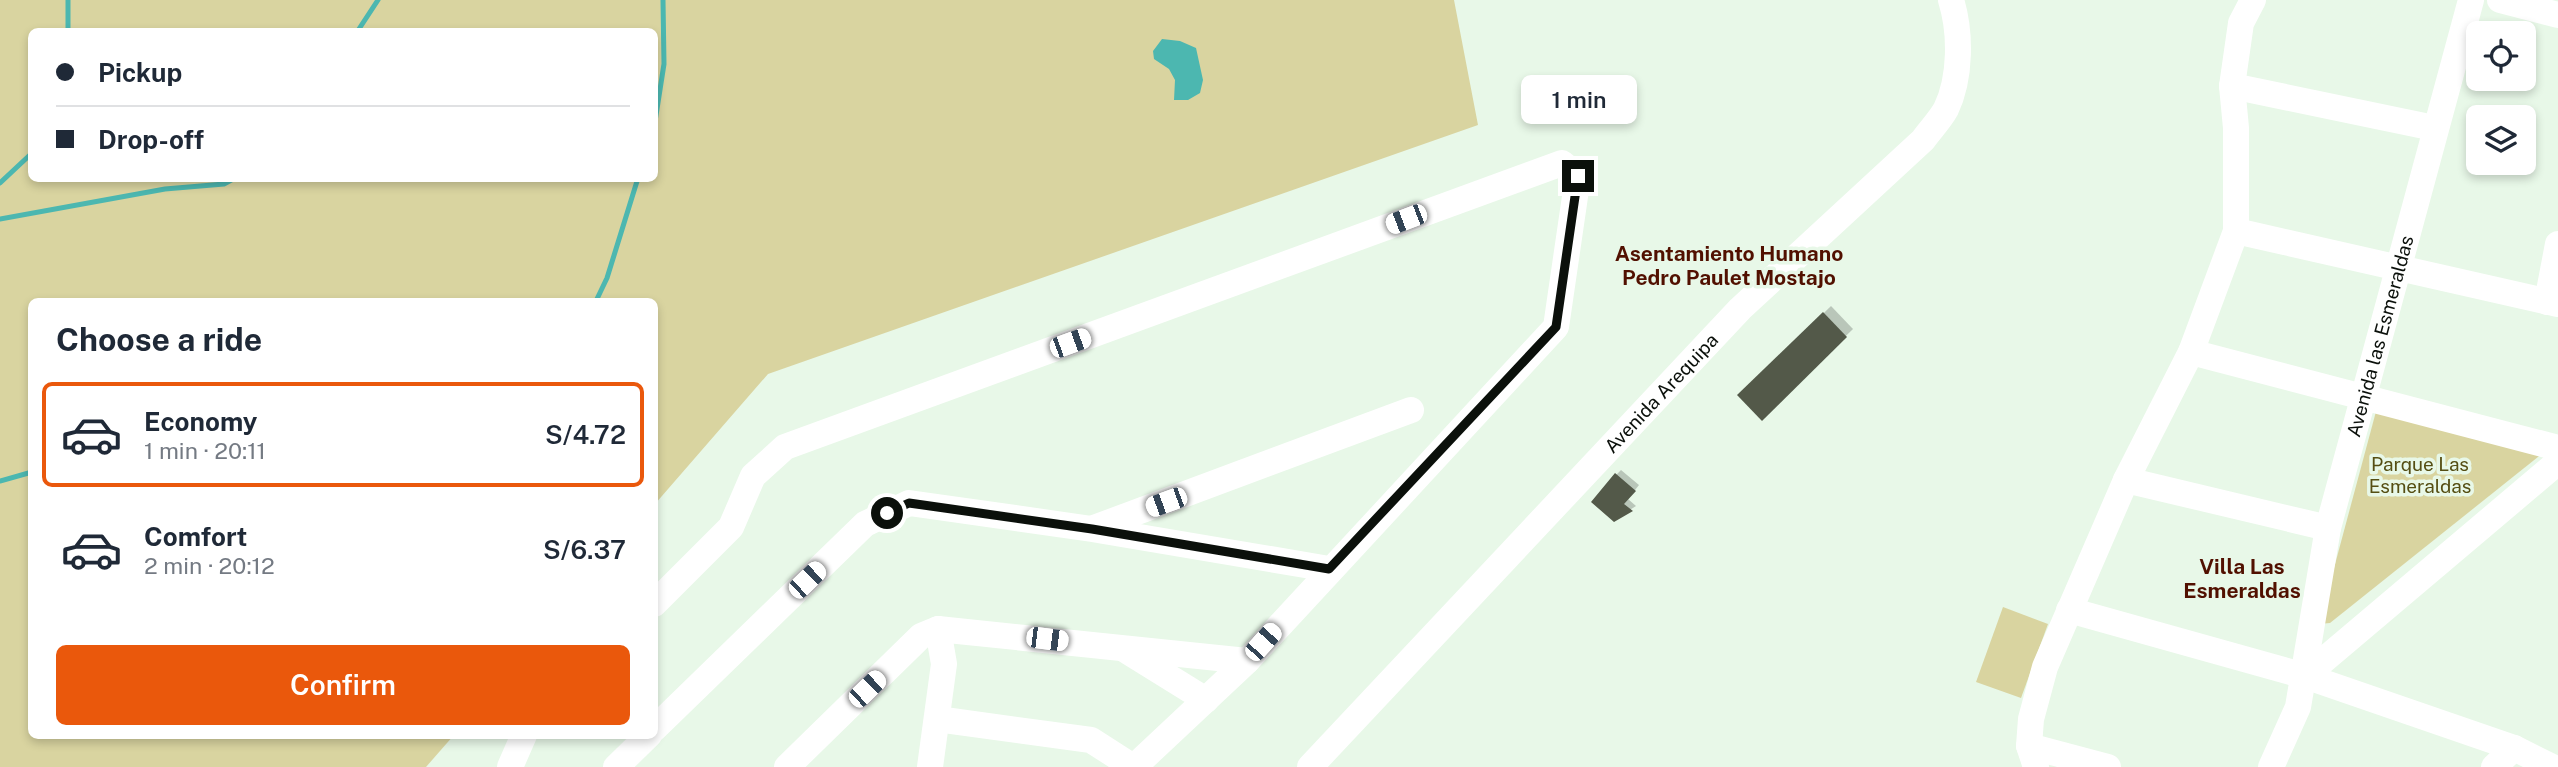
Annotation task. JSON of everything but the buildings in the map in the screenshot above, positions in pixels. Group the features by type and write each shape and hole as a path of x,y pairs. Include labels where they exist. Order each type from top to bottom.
{"street":[{"name":"Avenida Arequipa","path":"1315,765 1740,309 1923,140 1945,110 1954,87 1956,27 1951,0"},
{"path":"2108,767 2033,757 2031,719 2045,667 2068,610 2126,480 2191,352 2236,231 2236,128 2232,86 2241,23 2253,0"},
{"name":"Avenida las Esmeraldas","path":"2305,676 2328,528 2361,396 2399,268 2434,128 2471,0"},
{"path":"2500,0 2558,15"},
{"path":"2232,86 2434,128"},
{"path":"658,600 732,527 753,476 785,447 1562,163 1578,176 1556,327 1329,569 1247,661 1134,767 1091,740 937,719"},
{"path":"2236,231 2552,303 2558,244"},
{"path":"2191,352 2558,448"},
{"path":"1092,529 1411,410"},
{"path":"2271,767 2298,708 2305,676 2558,462"},
{"path":"2126,480 2328,528"},
{"path":"658,725 864,524 909,503 1092,529 1329,569"},
{"path":"2068,610 2305,676 2514,748 2552,767"},
{"path":"787,767 921,636 938,629 1247,661"},
{"path":"930,767 944,664 938,629"},
{"path":"1120,647 1206,700"},
{"path":"510,767 521,739"},
{"path":"616,767 645,739"},
{"path":"2494,767 2514,748"}],"green space":[{"path":"0,0 1454,0 1478,125 768,374 658,501 658,298 28,298 28,739 450,739 426,767 0,767"},
{"name":"Parque Las Esmeraldas","path":"2378,404 2548,449 2330,623 2319,624"},
{"path":"2003,607 2048,624 2021,698 1976,682"}],"water":[{"path":"1162,39 1180,41 1196,48 1203,80 1200,93 1188,100 1174,100 1175,80 1169,69 1154,59 1153,51"}],"waterway":[{"path":"68,0 68,28"},
{"path":"360,28 378,0"},
{"path":"658,102 664,64 663,0"},
{"path":"0,183 28,157"},
{"path":"0,219 165,189 228,182"},
{"path":"597,298 607,278 637,182"},
{"path":"0,481 28,473"}],"district":[{"name":"Asentamiento Humano Pedro Paulet Mostajo","path":"1729,265"},
{"name":"Villa Las Esmeraldas","path":"2242,578"}],"route":[{"path":"887,513 909,503 1092,529 1329,569 1556,327 1578,176"}]}
